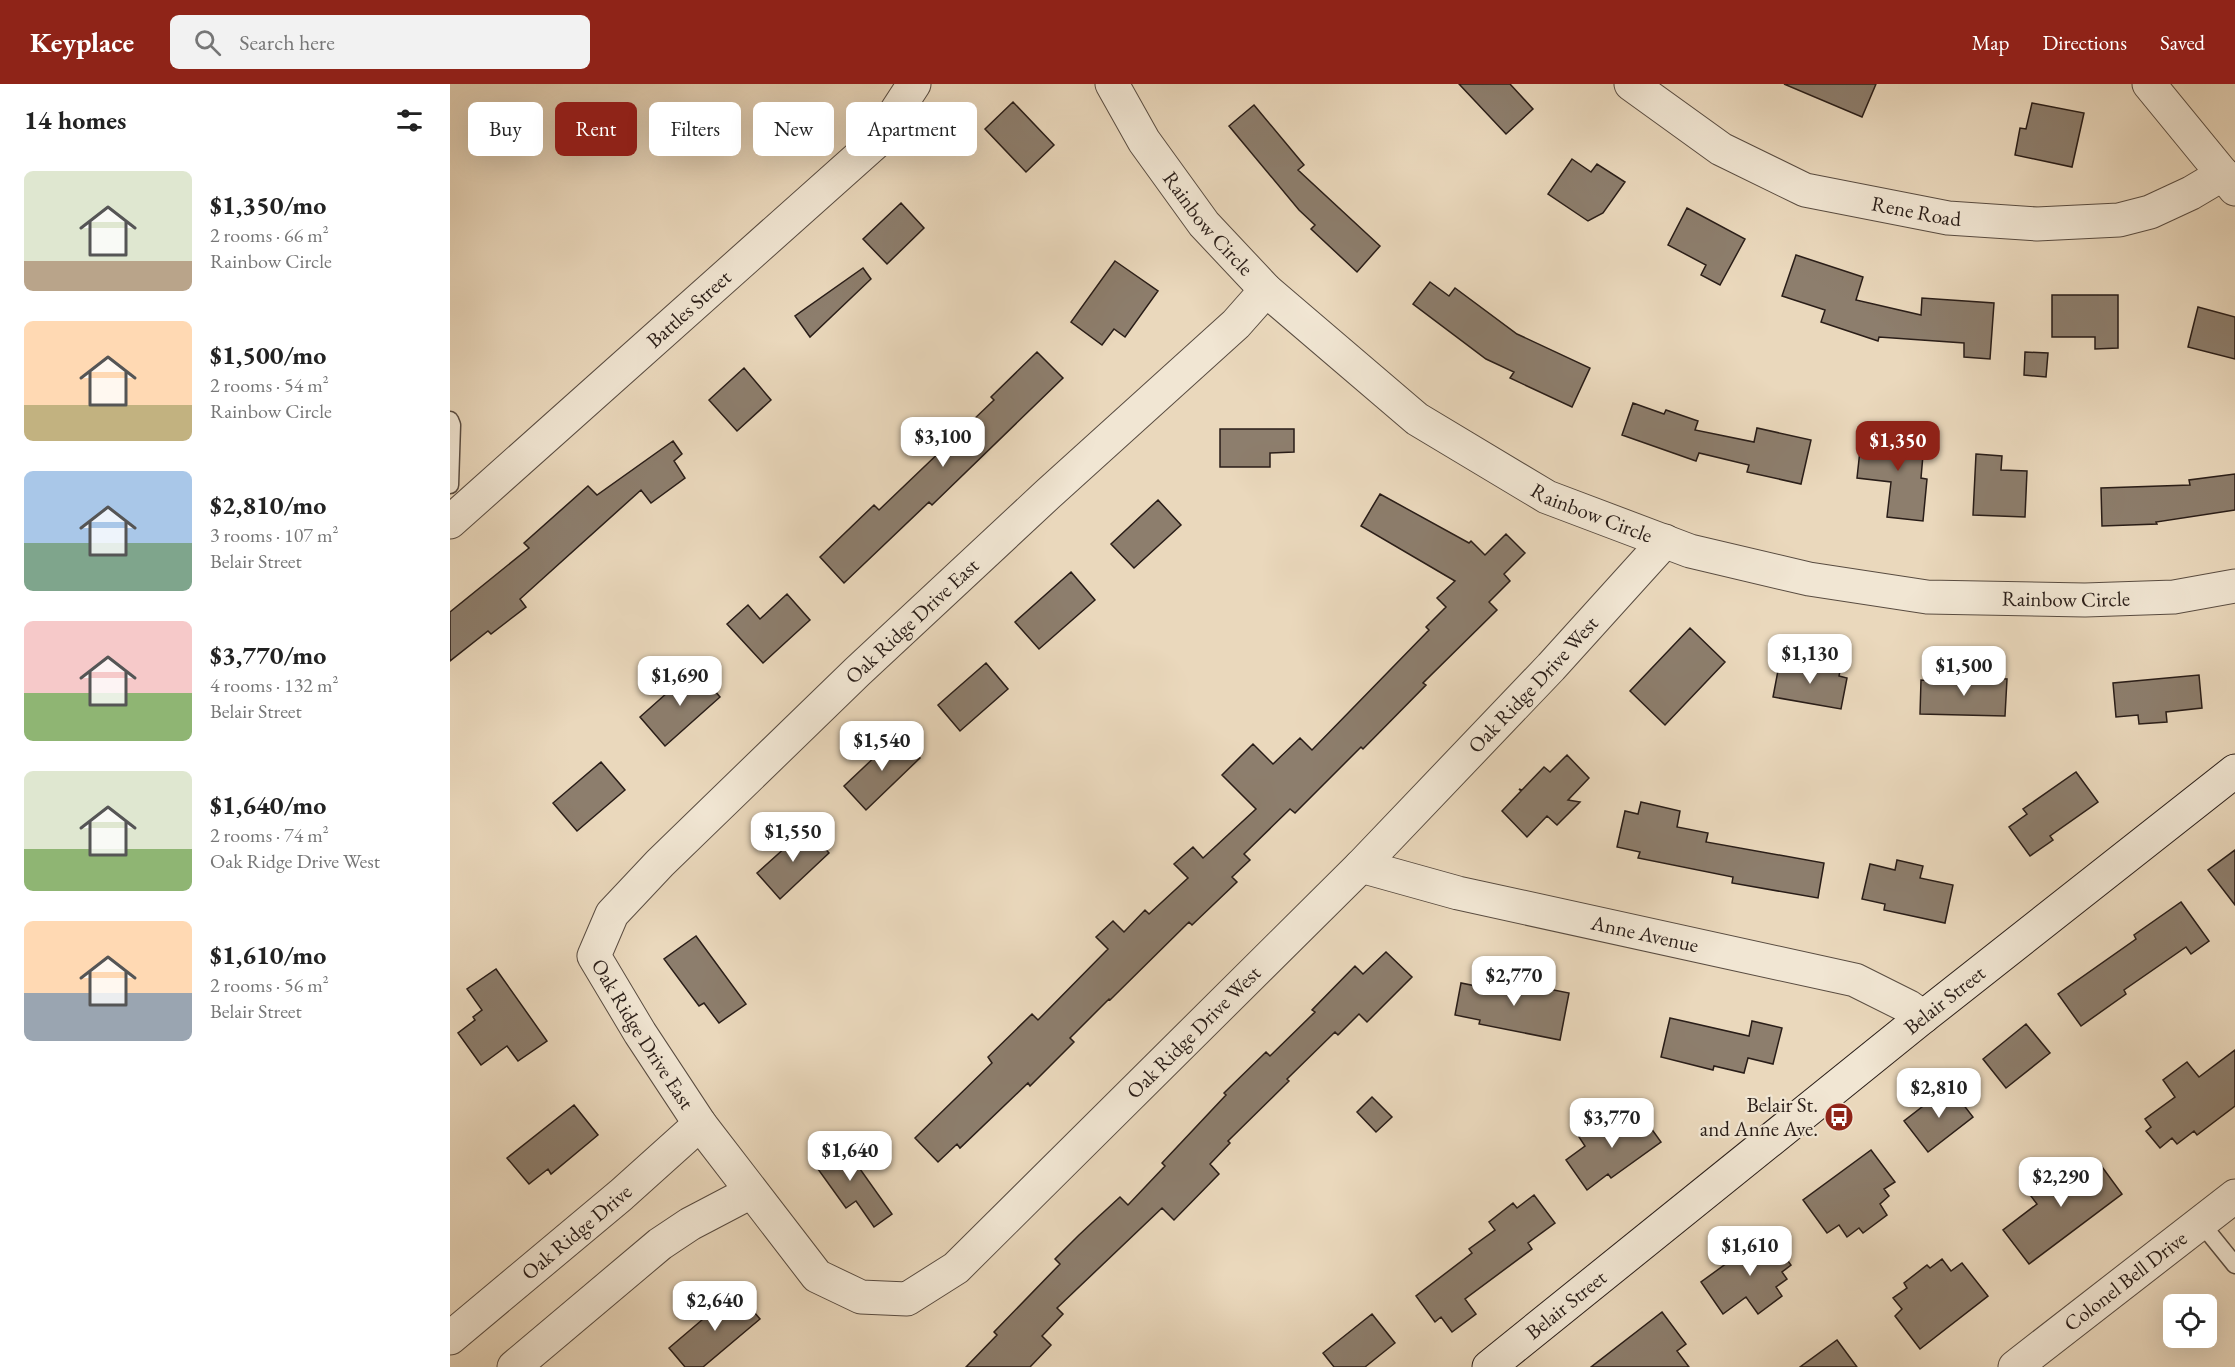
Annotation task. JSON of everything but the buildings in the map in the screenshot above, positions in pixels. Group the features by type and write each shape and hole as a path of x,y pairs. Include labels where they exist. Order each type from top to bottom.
{"street":[{"name":"Battles Street","path":"450,522 877,141 914,84"},
{"name":"Rainbow Circle","path":"1112,84 1144,141 1204,224 1266,290 1417,420 1546,497 1690,551 1809,579 1928,597 2085,600 2174,597 2235,586"},
{"name":"Rene Road","path":"1631,84 1721,149 1805,190 1948,218 2037,224 2119,220 2150,212 2191,193 2229,182"},
{"path":"2149,84 2229,182"},
{"name":"Oak Ridge Drive East","path":"700,1124 640,1033 594,956 612,914 660,863 857,672 1048,494 1236,324 1266,290"},
{"name":"Oak Ridge Drive West","path":"700,1124 817,1276 861,1297 908,1299 956,1268 1361,866 1551,667 1638,568 1665,541"},
{"name":"Belair Street","path":"1489,1367 1923,1017 2235,771"},
{"name":"Anne Avenue","path":"1361,866 1458,893 1855,980 1909,1006 1923,1017"},
{"name":"Oak Ridge Drive","path":"450,1338 621,1195 700,1124"},
{"path":"514,1367 660,1244 690,1224 751,1192"},
{"name":"Colonel Bell Drive","path":"2015,1367 2235,1196"}],"lane":[{"path":"450,420 452,425 450,484"},
{"path":"2201,1223 2235,1265"}],"place":[{"name":"Belair St. and Anne Ave.","path":"1839,1117"}]}
